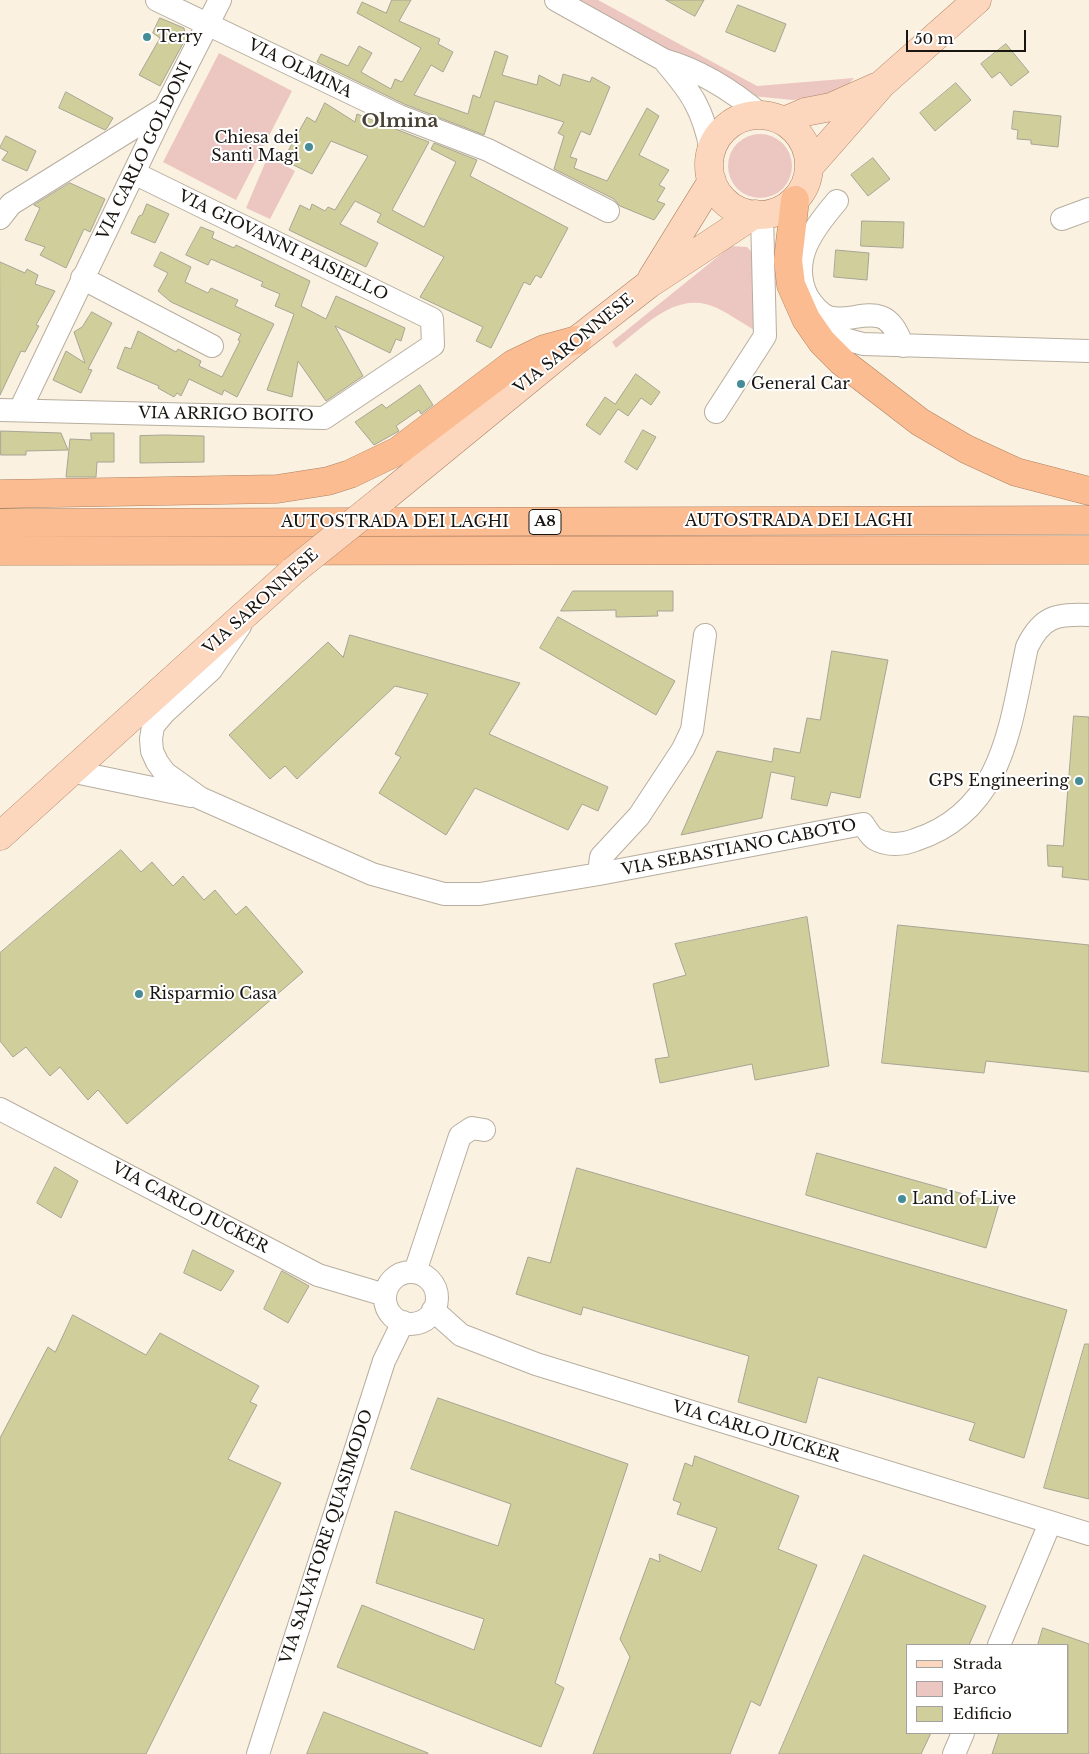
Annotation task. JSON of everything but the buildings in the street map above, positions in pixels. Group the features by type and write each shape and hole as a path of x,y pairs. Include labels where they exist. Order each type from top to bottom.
{"highway":[{"path":"795,200 788,260 791,285 806,319 822,342 842,362 920,422 966,449 1016,472 1089,491"},
{"path":"0,494 268,490 328,481 350,474 398,451 513,364 544,349 577,340"},
{"name":"AUTOSTRADA DEI LAGHI","path":"0,523 1089,520"},
{"name":"AUTOSTRADA DEI LAGHI","path":"0,550 1089,550"},
{"path":"0,561 124,555 149,550"}],"main road":[{"path":"809,167 882,84 977,0"},
{"path":"759,214 734,208 728,204 712,181 709,162 711,150 719,135 730,124 744,117 772,118 831,106 882,84"},
{"path":"772,118 796,131 805,144 809,167 807,181 795,200"},
{"name":"VIA SARONNESE","path":"649,284 712,181"},
{"name":"VIA SARONNESE","path":"0,836 293,571 577,340 649,284 759,214 784,208 795,200"}],"street":[{"name":"VIA OLMINA","path":"156,0 398,116 488,150 608,211"},
{"path":"208,25 220,0"},
{"path":"556,0 664,60 679,64 741,98 772,118"},
{"name":"VIA CARLO GOLDONI","path":"10,410 82,278 164,108 208,25"},
{"path":"664,60 692,93 706,124 711,150"},
{"path":"0,218 11,204 164,108"},
{"name":"VIA GIOVANNI PAISIELLO","path":"134,173 432,319"},
{"path":"837,201 811,234 801,260 804,288 812,305 826,316 840,320 880,317 889,322 896,331 903,346"},
{"path":"1062,220 1089,209"},
{"path":"716,412 765,336 759,214"},
{"path":"82,278 212,346"},
{"name":"VIA ARRIGO BOITO","path":"10,410 324,418 433,345 432,319"},
{"path":"806,319 826,334 864,344 1089,351"},
{"path":"249,612 211,670 164,712 153,726 150,739 152,751 157,762 165,773 200,798 372,874 444,894 480,894 599,874 601,856 622,836 656,792 692,730 706,635"},
{"name":"VIA SEBASTIANO CABOTO","path":"599,874 863,824 874,839 901,845 925,837 957,818 983,792 1000,761 1027,647 1034,632 1052,618 1089,615"},
{"path":"70,771 200,798"},
{"name":"VIA CARLO JUCKER","path":"0,1109 318,1275 385,1295"},
{"path":"415,1272 460,1136 472,1128 484,1130"},
{"path":"415,1272 423,1275 434,1287 436,1294 433,1310 420,1322 403,1322 389,1312 385,1295 392,1280 399,1274 415,1272"},
{"name":"VIA CARLO JUCKER","path":"433,1310 461,1335 536,1364 1089,1534"},
{"name":"VIA SALVATORE QUASIMODO","path":"258,1754 384,1361 403,1322"},
{"path":"999,1644 1050,1523"},
{"path":"954,1754 963,1734"}],"green space":[{"path":"573,0 598,0 757,86 854,78 840,94 793,100 752,96"},
{"path":"219,53 292,91 236,200 163,162"},
{"path":"760,134 778,140 786,148 792,166 786,184 778,192 760,198 742,192 734,184 728,166 734,148 742,140"},
{"path":"268,156 295,171 270,219 246,208"},
{"path":"731,246 747,247 756,256 757,332 717,308 702,303 688,303 662,313 616,348 612,342"}],"place":[{"name":"Terry","path":"147,37"},
{"name":"Chiesa dei Santi Magi","path":"309,147"},
{"name":"General Car","path":"741,384"},
{"name":"GPS Engineering","path":"1079,781"},
{"name":"Risparmio Casa","path":"139,994"},
{"name":"Land of Live","path":"902,1199"}],"district":[{"name":"Olmina","path":"400,122"}]}
